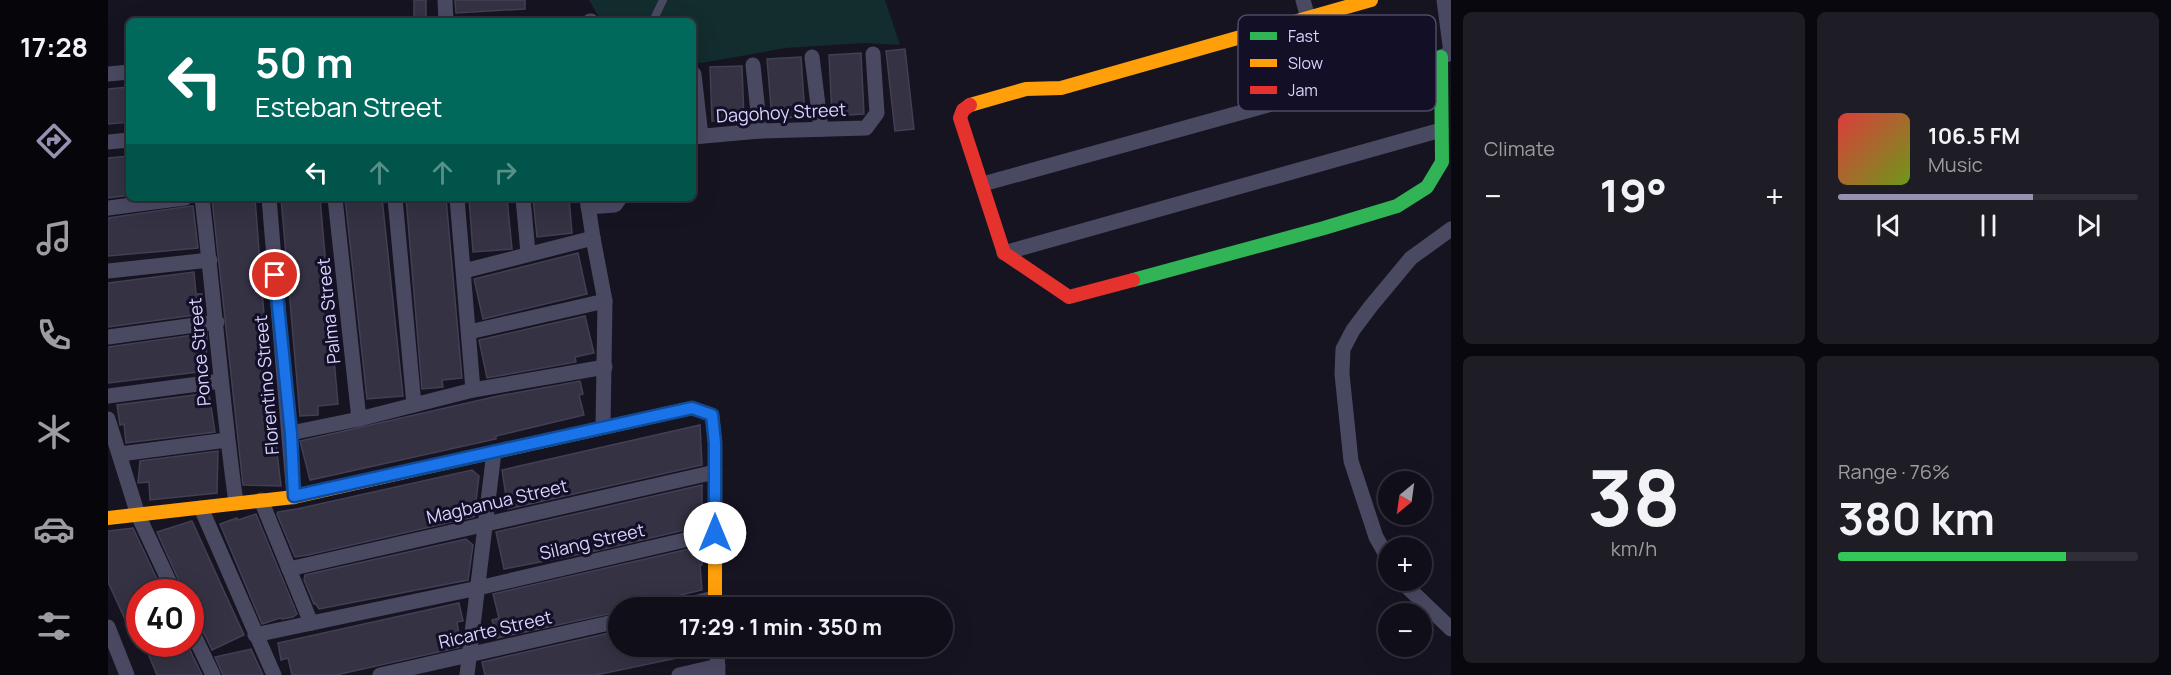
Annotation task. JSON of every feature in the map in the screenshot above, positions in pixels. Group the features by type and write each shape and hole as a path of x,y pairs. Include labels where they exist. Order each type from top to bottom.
{"street":[{"path":"445,0 446,18"},
{"path":"1303,0 1307,15"},
{"path":"1318,15 1371,0"},
{"path":"1238,38 1060,88 1026,89 969,105 963,110 960,118 1004,253 1069,297 1397,206 1427,187 1442,162 1448,54 1444,0"},
{"name":"Dagohoy Street","path":"697,137 760,131 866,128 877,112 873,54"},
{"path":"812,57 821,129"},
{"path":"753,65 760,131"},
{"path":"108,74 126,72"},
{"path":"983,184 1244,111"},
{"path":"696,116 697,137"},
{"path":"1004,253 1442,130"},
{"path":"108,142 126,140"},
{"path":"108,208 162,201"},
{"name":"Ponce Street","path":"202,201 217,322 227,440 236,503"},
{"name":"Florentino Street","path":"269,201 291,434 294,496"},
{"name":"Palma Street","path":"335,201 359,419"},
{"path":"395,201 414,405"},
{"path":"457,201 473,390"},
{"path":"523,201 528,253"},
{"path":"603,427 605,301 588,203 615,205 618,201"},
{"path":"1378,541 1351,461 1342,374 1343,350 1353,330 1411,258 1451,229"},
{"path":"464,271 593,238"},
{"path":"108,271 210,260"},
{"path":"469,332 605,301"},
{"path":"108,337 217,322"},
{"path":"291,434 473,390 605,367"},
{"path":"108,396 221,381"},
{"path":"108,518 294,496 692,408 712,415 715,443 715,597"},
{"path":"108,418 138,515 168,579"},
{"path":"120,454 227,440"},
{"path":"467,675 494,452"},
{"name":"Magbanua Street","path":"289,569 715,472"},
{"path":"261,500 311,623"},
{"path":"201,508 274,675"},
{"name":"Silang Street","path":"255,635 478,588 715,533"},
{"path":"1411,591 1451,629"},
{"name":"Ricarte Street","path":"380,675 608,623"},
{"path":"108,627 127,675"},
{"path":"204,656 213,675"},
{"path":"679,675 718,671"}],"lane":[{"path":"654,18 663,0"}],"green space":[{"path":"589,0 885,0 900,45 864,43 786,48 701,63 696,62 696,18 599,18"}],"building":[{"path":"414,0 426,0 426,18 414,18"},
{"path":"455,0 525,0 525,9 456,13"},
{"path":"905,49 914,129 895,131 886,51"},
{"path":"861,53 864,114 832,116 829,55"},
{"path":"801,57 805,116 772,119 767,59"},
{"path":"742,66 744,120 712,121 710,67"},
{"path":"126,87 126,122 108,124 108,89"},
{"path":"126,156 126,195 108,198 108,158"},
{"path":"212,201 255,201 270,393 281,486 243,485"},
{"path":"281,201 320,201 338,404 318,406 318,415 300,416"},
{"path":"345,201 382,201 403,396 367,399"},
{"path":"406,201 446,201 462,378 442,380 443,387 422,389"},
{"path":"469,201 507,201 512,249 473,252"},
{"path":"533,201 569,201 572,233 537,237"},
{"path":"193,206 198,248 108,256 108,218"},
{"path":"578,253 587,294 483,319 474,279"},
{"path":"194,272 196,294 202,294 202,314 108,327 108,283"},
{"path":"585,316 594,353 575,357 576,362 487,378 479,340"},
{"path":"207,333 206,371 108,383 108,347"},
{"path":"580,381 583,394 579,395 584,415 496,436 496,439 310,480 300,441 498,396"},
{"path":"209,393 215,432 126,443 124,424 120,425 117,405"},
{"path":"700,425 702,465 508,509 502,470"},
{"path":"218,451 217,493 150,500 149,482 138,483 140,461"},
{"path":"472,470 479,476 474,517 308,555 295,557 277,514 278,512"},
{"path":"702,485 702,526 591,552 504,569 496,532"},
{"path":"256,514 297,614 262,624 220,524"},
{"path":"192,521 244,635 212,650 204,633 204,579 178,579 157,532"},
{"path":"133,528 157,579 126,579 126,621 108,582 108,531"},
{"path":"466,539 473,545 468,580 319,609 314,604 304,580 305,575"},
{"path":"702,546 702,565 700,565 702,590 672,597 608,597 608,614 497,638 492,620 499,618 493,594"},
{"path":"459,603 463,621 457,622 461,647 336,675 292,675 288,658 281,660 278,643"},
{"path":"608,633 608,657 682,657 596,675 485,675 482,662"},
{"path":"251,649 263,675 223,675 215,657"},
{"path":"149,657 193,657 202,675 157,675"}],"traffic: fast":[{"path":"1133,280 1397,206 1427,187 1442,162 1441,57"},
{"path":"405,472 692,408 712,415 715,481"}],"traffic: slow":[{"path":"1318,15 1371,0"},
{"path":"970,105 1026,89 1061,88 1238,38"},
{"path":"108,518 294,497 405,472"},
{"path":"715,481 715,597"}],"traffic: jam":[{"path":"970,105 963,110 960,118 1004,253 1069,297 1133,280"}],"route":[{"path":"275,275 291,434 294,496 692,408 712,415 715,443 715,533"}]}
